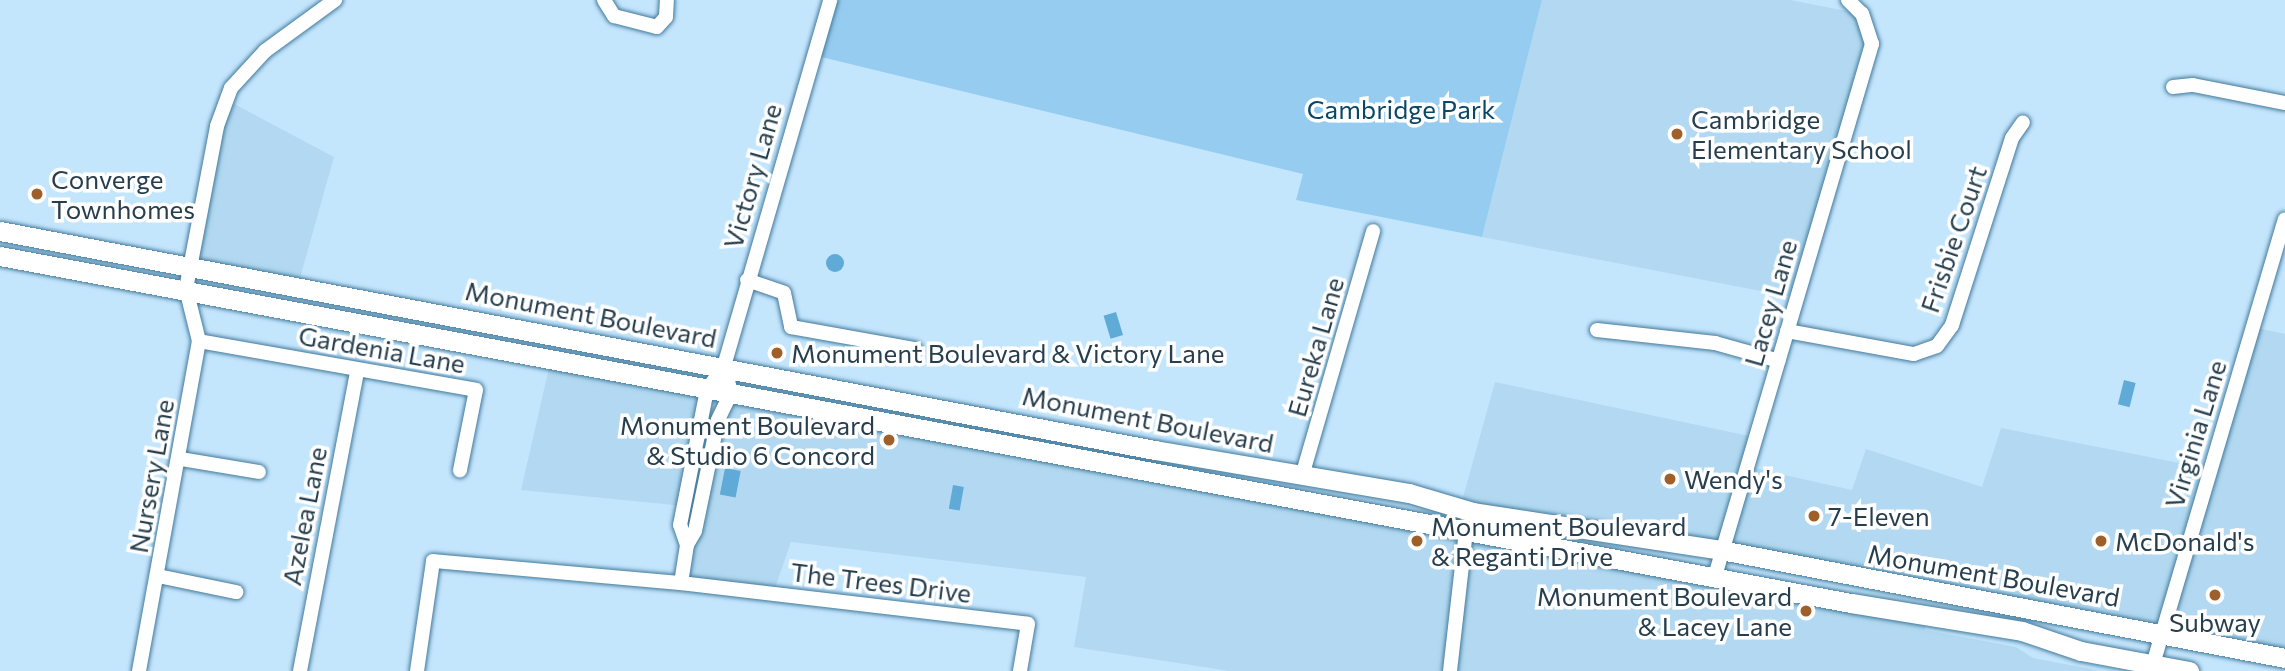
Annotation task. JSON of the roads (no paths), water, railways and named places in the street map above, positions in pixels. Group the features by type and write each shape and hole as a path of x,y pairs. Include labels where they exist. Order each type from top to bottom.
{"main road":[{"name":"Monument Boulevard","path":"0,231 1409,494 1473,512 1721,550 2285,658"},
{"name":"Monument Boulevard","path":"0,256 186,289 706,390 2022,631 2081,651 2151,667 2189,671"}],"street":[{"path":"186,289 217,126 231,88 265,51 335,0"},
{"path":"604,0 614,16 657,27 666,17 667,0"},
{"name":"Victory Lane","path":"724,366 830,0"},
{"name":"Lacey Lane","path":"1715,576 1872,44 1862,14 1848,0"},
{"path":"2173,87 2193,85 2285,103"},
{"name":"Frisbie Court","path":"1787,331 1914,354 1937,346 1952,325 2012,138 2023,122"},
{"name":"Virginia Lane","path":"2151,667 2279,259 2285,219"},
{"name":"Eureka Lane","path":"1302,476 1373,231"},
{"path":"747,280 784,293 791,327 915,349"},
{"name":"Nursery Lane","path":"139,671 181,459 199,341 186,289"},
{"path":"1597,330 1714,343 1779,361"},
{"name":"Gardenia Lane","path":"199,341 476,390 460,470"},
{"path":"687,545 680,525 706,390 724,366"},
{"path":"681,583 687,545 695,531 718,420 731,393 724,366"},
{"name":"Azelea Lane","path":"300,671 357,371"},
{"path":"181,459 259,472"},
{"path":"1450,671 1466,530"},
{"name":"The Trees Drive","path":"416,671 433,561 681,583 1027,624 1020,671"},
{"path":"158,576 236,592"}],"place":[{"name":"Cambridge Elementary School","path":"1677,134"},
{"name":"Converge Townhomes","path":"37,194"},
{"name":"Monument Boulevard & Victory Lane","path":"777,353"},
{"name":"Monument Boulevard & Studio 6 Concord","path":"889,440"},
{"name":"Wendy's","path":"1670,479"},
{"name":"7-Eleven","path":"1814,516"},
{"name":"Monument Boulevard & Reganti Drive","path":"1417,541"},
{"name":"McDonald's","path":"2101,541"},
{"name":"Subway","path":"2215,595"},
{"name":"Monument Boulevard & Lacey Lane","path":"1806,611"}],"park label":[{"name":"Cambridge Park","path":"1401,109"}]}
